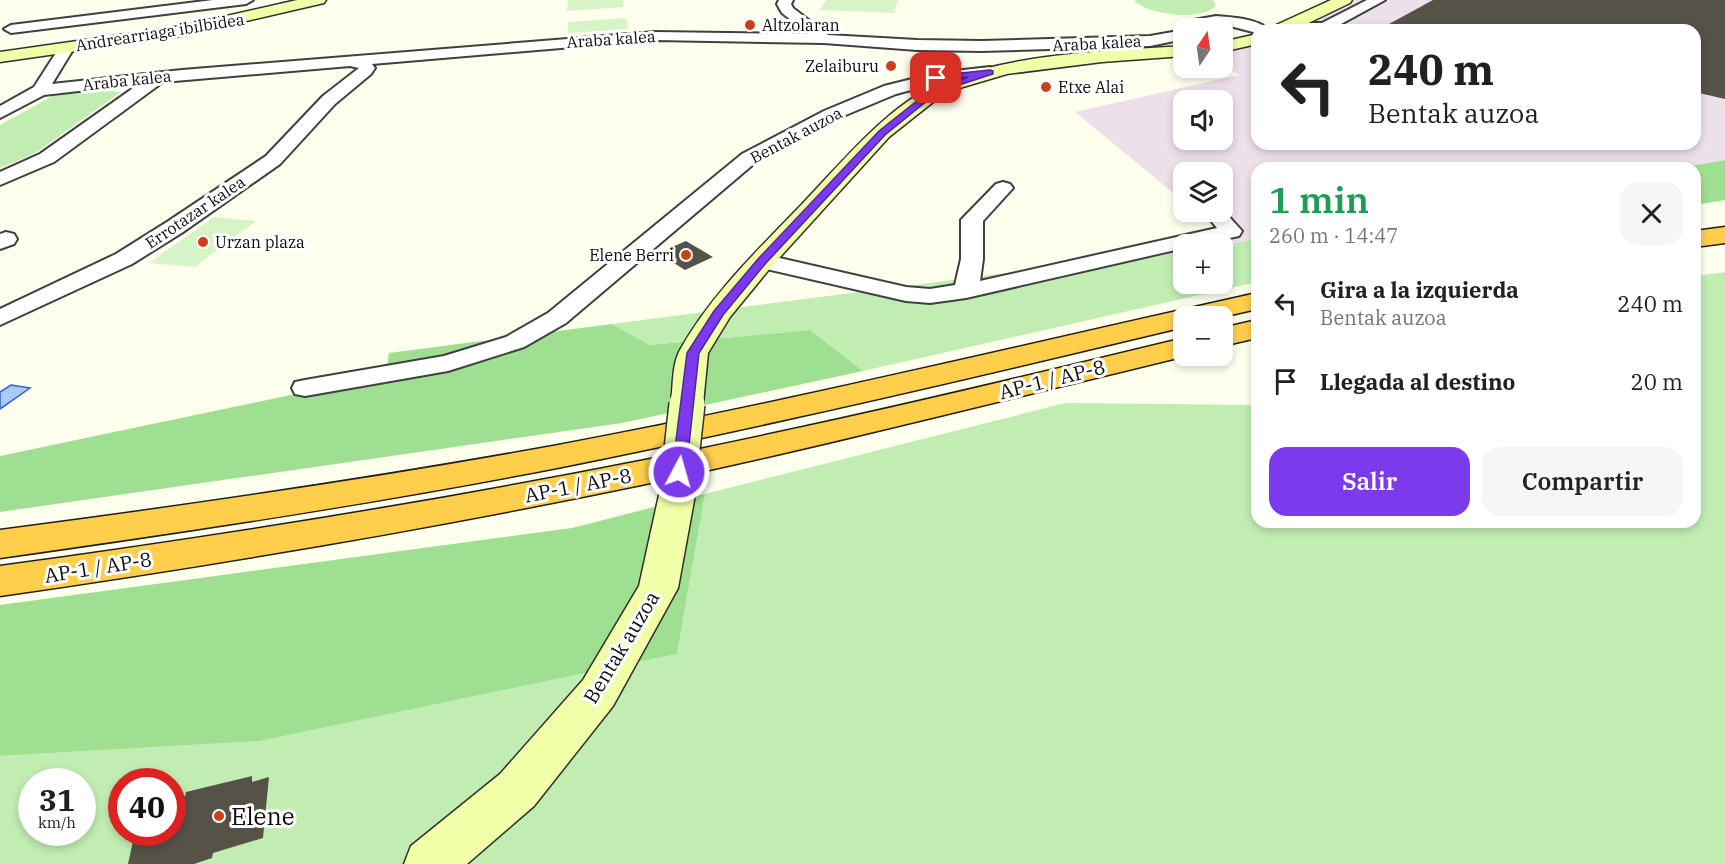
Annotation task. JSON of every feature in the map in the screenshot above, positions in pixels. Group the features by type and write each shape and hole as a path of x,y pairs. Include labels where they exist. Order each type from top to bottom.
{"highway":[{"path":"1701,216 1725,213"},
{"path":"1701,238 1725,235"},
{"path":"1233,306 1251,302"},
{"name":"AP-1 / AP-8","path":"0,544 265,506 633,442 992,364 1173,321"},
{"path":"1233,335 1251,331"},
{"name":"AP-1 / AP-8","path":"0,581 265,541 639,473 1011,389 1173,350"}],"street":[{"path":"0,48 15,22 246,0"},
{"name":"Andrearriaga ibilbidea","path":"0,57 193,29 318,0"},
{"path":"786,0 784,4 787,10 824,39"},
{"path":"1294,24 1344,0"},
{"path":"1330,24 1378,0"},
{"path":"1233,24 1251,28"},
{"name":"Araba kalea","path":"40,90 159,77 655,36 824,39 917,45 1036,46 1150,41 1173,36"},
{"path":"1233,44 1251,40"},
{"path":"0,113 40,90 66,48"},
{"name":"Bentak auzoa","path":"305,388 448,363 515,342 557,318 749,158 830,115 890,90 936,78 1102,57 1173,52"},
{"name":"Errotazar kalea","path":"0,318 123,259 175,227 273,160 328,100 365,71 421,54"},
{"path":"347,61 363,63 367,68 365,71"},
{"name":"Bentak auzoa","path":"429,864 518,790 598,693 658,588 677,495 693,353 718,314 762,261 882,133 930,95 956,83 990,72"},
{"path":"0,178 47,158 159,77"},
{"path":"966,291 972,260 972,220 1003,188"},
{"path":"762,261 906,294 930,296 966,291 1231,231 1223,222"}],"shaded area":[{"path":"1342,0 1725,0 1725,160 1701,164 1701,162 1251,162 1251,240 1235,243 1233,234 1224,234 1209,222 1233,222 1233,162 1173,162 1173,193 1075,112 1239,75 1233,71 1233,41 1251,37 1251,150 1701,150 1701,24 1284,24"}],"green space":[{"path":"568,0 623,0 624,7 567,11"},
{"path":"826,0 898,0 894,13 820,10"},
{"path":"1134,0 1213,0 1216,5 1200,14 1175,15 1150,10"},
{"path":"626,18 628,29 568,33 568,22"},
{"path":"95,90 121,92 34,154 0,168 0,125 56,94"},
{"path":"1725,160 1725,200 1701,204 1701,164"},
{"name":"Urzan plaza","path":"214,217 256,221 195,267 149,263"},
{"path":"1251,240 1251,283 1233,287 1233,243"},
{"path":"1173,251 1173,294 1204,294 863,371 810,330 650,345 612,324"},
{"path":"1725,272 1725,864 0,864 0,756 260,741 677,654 705,494 1065,403 1251,405 1251,528 1701,528 1701,275"},
{"path":"612,324 650,345 810,330 863,371 622,423 0,512 0,456 386,375 389,353"},
{"path":"705,494 677,654 260,741 0,756 0,605 572,528"}],"water":[{"path":"11,385 30,388 0,409 0,392"}],"building":[{"path":"1433,0 1725,0 1725,99 1701,93 1701,24 1389,24"},
{"name":"Elene Berri","path":"686,241 713,257 685,270 658,253"},
{"name":"Elene","path":"252,776 252,782 269,777 263,838 213,853 212,858 194,864 128,864 132,846 186,846 186,792"}],"place":[{"name":"Altzolaran","path":"750,25"},
{"name":"Zelaiburu","path":"891,66"},
{"name":"Etxe Alai","path":"1046,87"},
{"name":"Urzan plaza","path":"203,242"},
{"name":"Elene Berri","path":"686,255"},
{"name":"Elene","path":"219,816"}],"route":[{"path":"679,472 693,353 718,314 762,261 882,133 930,95 956,83 990,72 936,78"}]}
